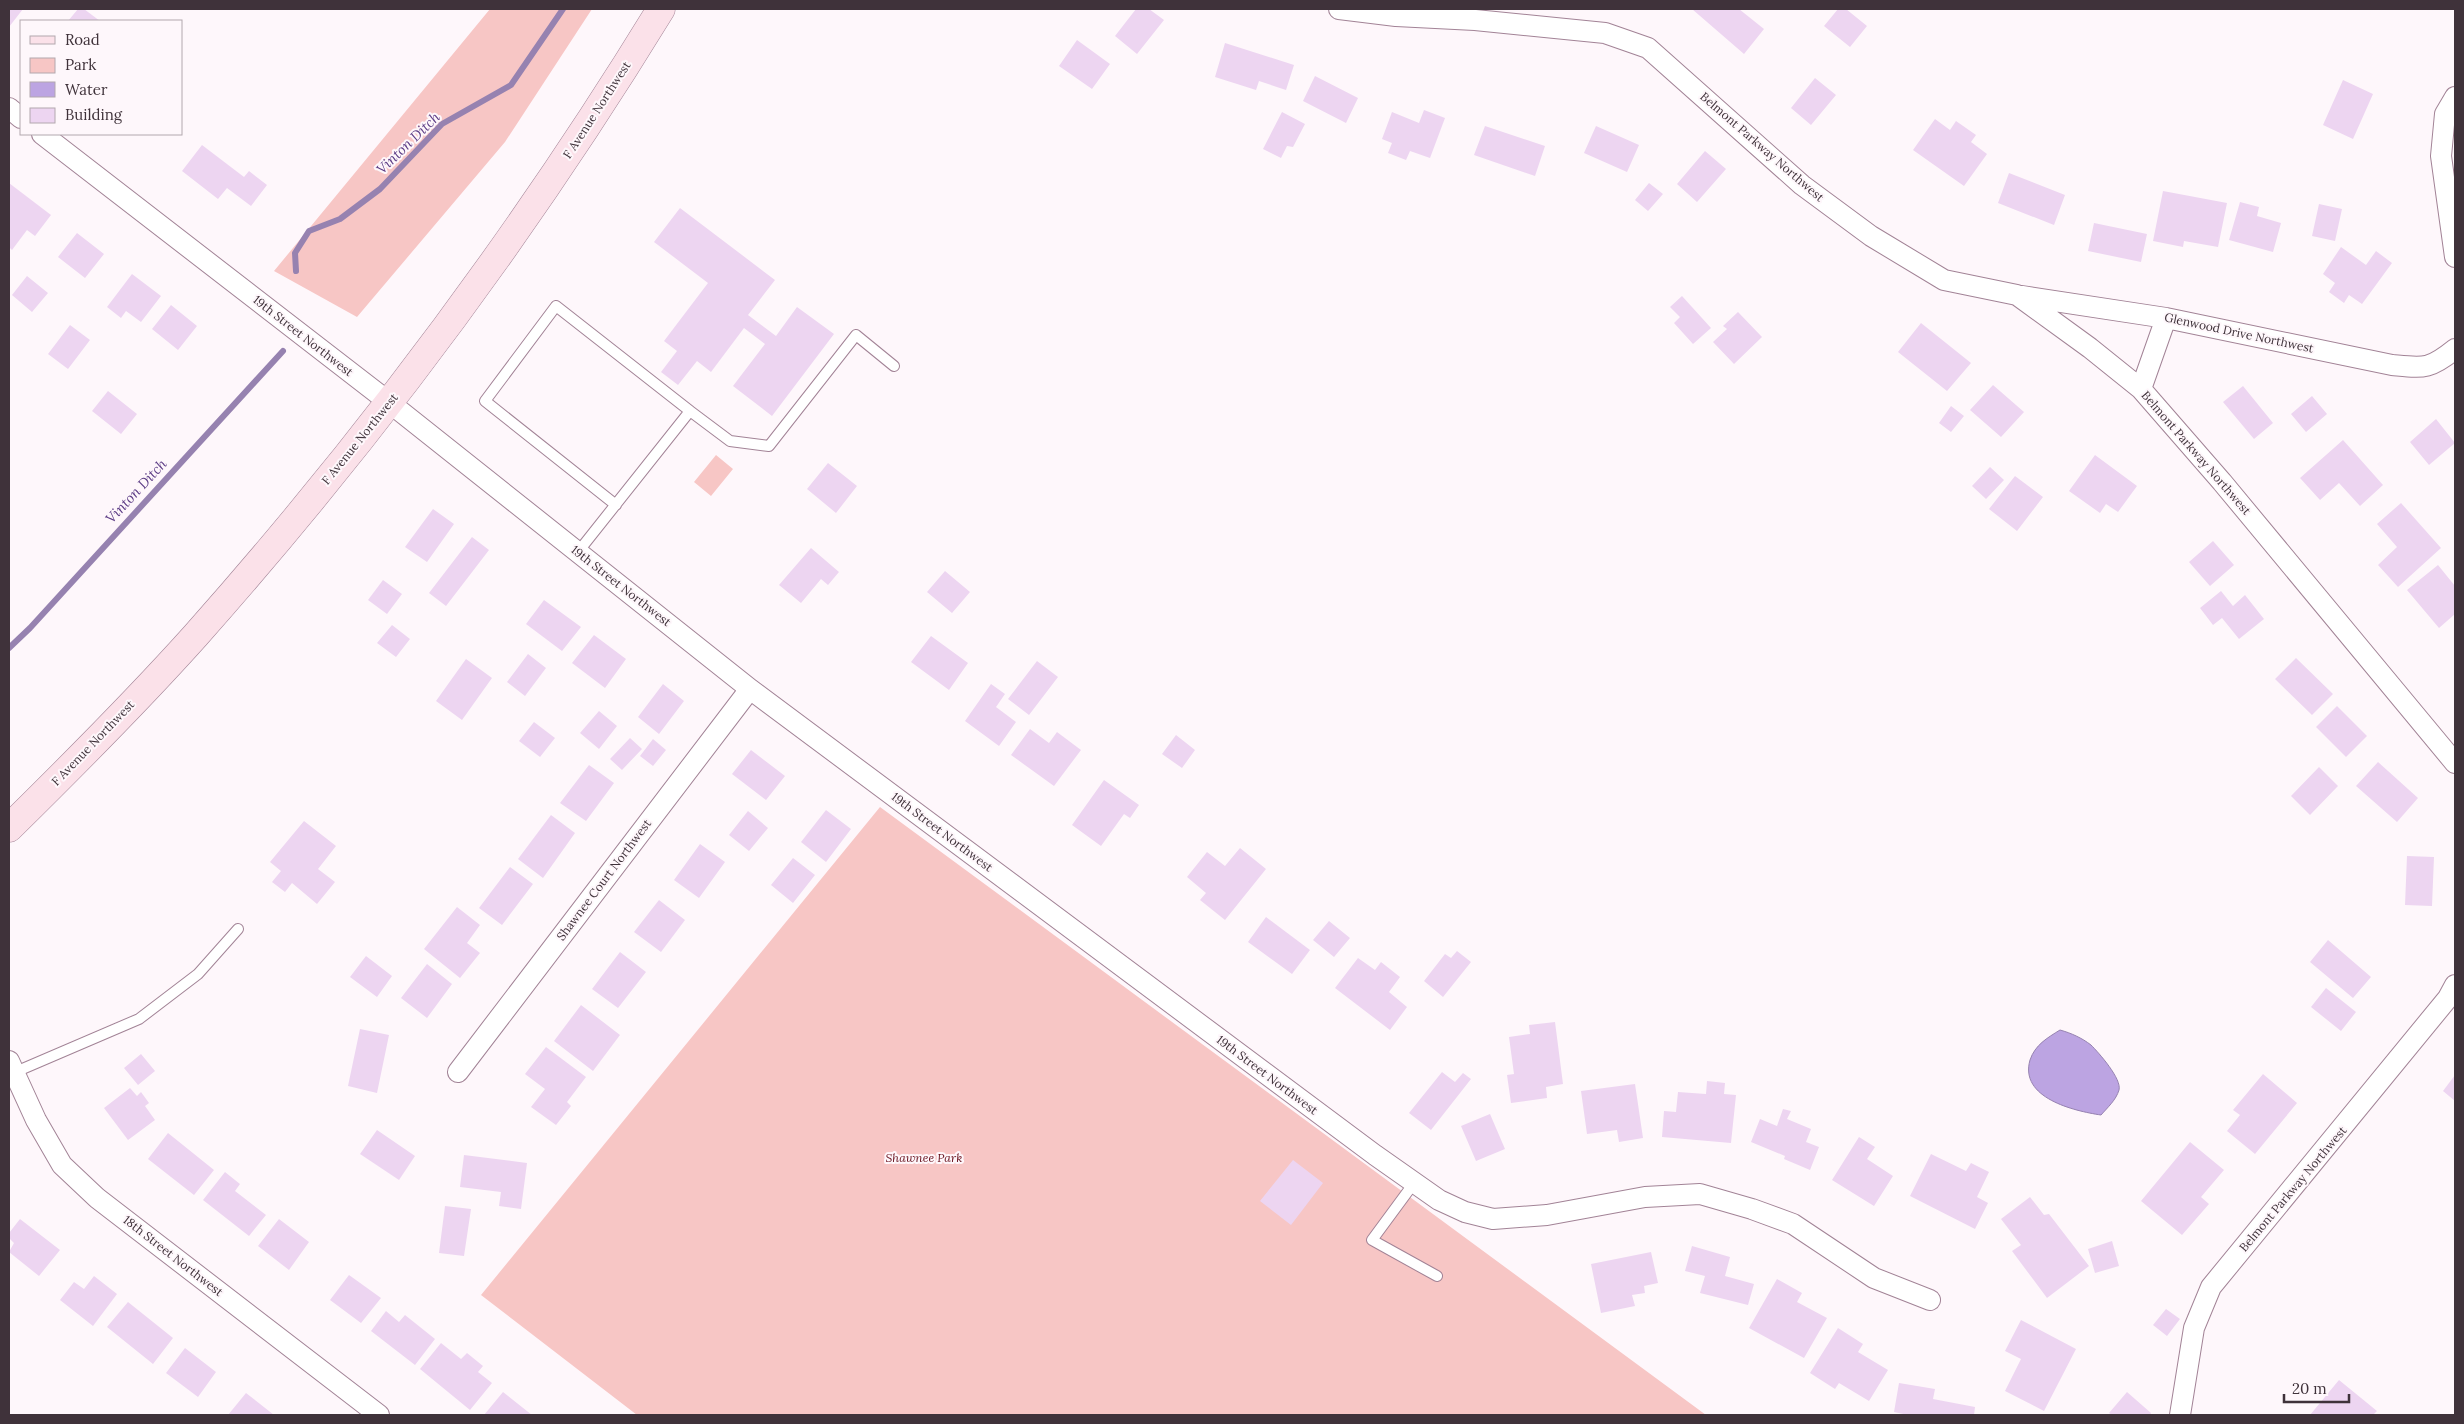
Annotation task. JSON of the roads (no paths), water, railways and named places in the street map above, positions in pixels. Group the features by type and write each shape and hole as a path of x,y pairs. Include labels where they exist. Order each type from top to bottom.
{"main road":[{"name":"F Avenue Northwest","path":"9,828 105,733 196,635 390,403 506,245 617,81 661,9"}],"street":[{"name":"Belmont Parkway Northwest","path":"1339,9 1396,16 1475,20 1605,33 1648,48 1802,185 1871,236 1944,280 2017,295 2090,348 2141,389 2222,482 2455,763"},
{"path":"2455,97 2445,114 2441,156 2455,257"},
{"path":"9,108 20,117"},
{"name":"19th Street Northwest","path":"43,135 390,403 750,689 1439,1200 1465,1212 1493,1219 1547,1215 1646,1197 1700,1194 1752,1209 1793,1224 1874,1278 1930,1300"},
{"name":"Glenwood Drive Northwest","path":"2017,295 2166,318 2392,365 2423,368 2440,362 2455,349"},
{"path":"2141,389 2166,318"},
{"name":"Shawnee Court Northwest","path":"458,1072 750,689"},
{"name":"Belmont Parkway Northwest","path":"2180,1415 2194,1328 2211,1287 2357,1112 2448,998 2455,985"},
{"name":"18th Street Northwest","path":"10,1070 62,1165 105,1204 379,1415"}],"lane":[{"path":"616,505 485,401 556,306 690,412 730,441 769,446 856,336 894,366"},
{"path":"578,552 690,412"},
{"path":"10,1070 139,1019 198,974 238,928"},
{"path":"1414,1183 1372,1240 1437,1276"}],"water":[{"path":"2060,1030 2076,1036 2091,1045 2109,1066 2117,1079 2119,1085 2118,1094 2101,1115 2064,1106 2041,1093 2033,1084 2029,1073 2032,1055 2042,1042"}],"waterway":[{"name":"Vinton Ditch","path":"296,271 295,253 309,231 340,219 380,189 442,124 511,85 563,9"},
{"name":"Vinton Ditch","path":"9,648 30,628 283,351"}],"park label":[{"name":"Shawnee Park","path":"924,1158"}]}
